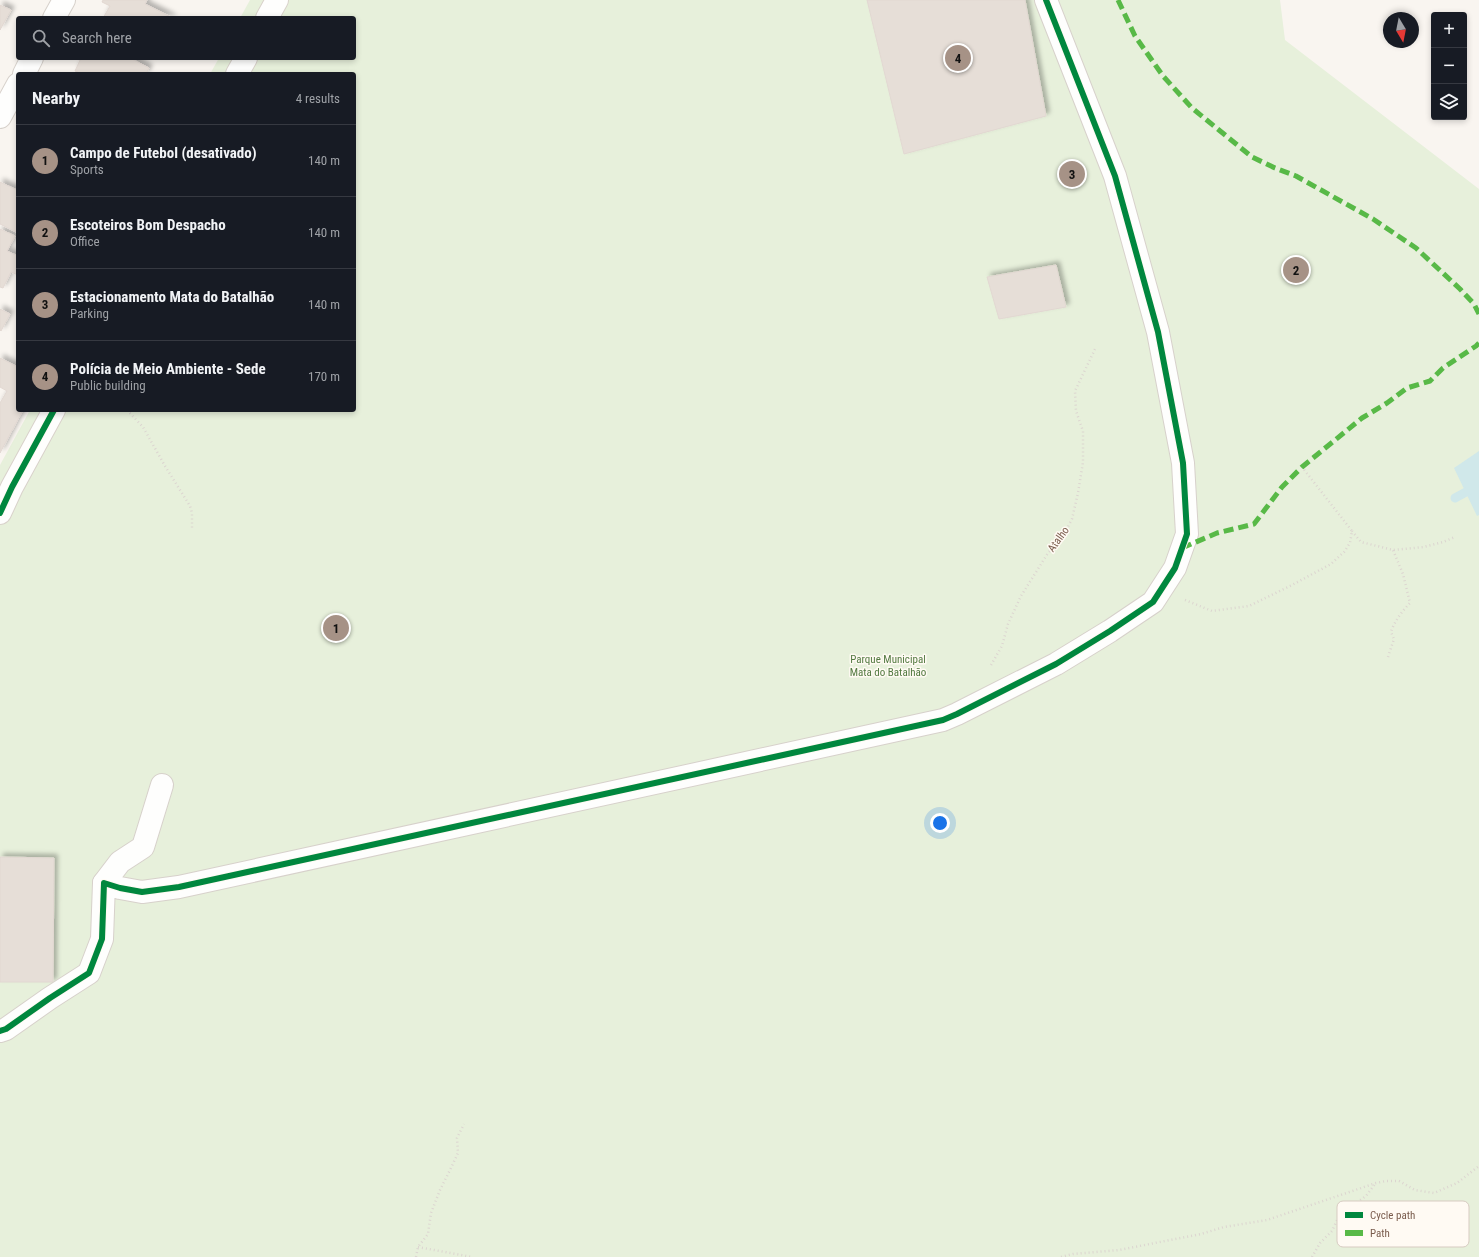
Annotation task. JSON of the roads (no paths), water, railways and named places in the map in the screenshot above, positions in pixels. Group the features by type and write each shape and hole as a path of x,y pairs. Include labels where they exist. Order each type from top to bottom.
{"street":[{"path":"55,16 64,0"},
{"path":"268,16 277,0"},
{"path":"104,883 142,892 179,887 943,720 1070,656 1153,602 1175,568 1187,534 1183,463 1158,332 1115,176 1046,0"},
{"path":"25,72 31,60"},
{"path":"238,72 245,60"},
{"path":"0,117 16,88"},
{"path":"0,513 12,487 53,412"},
{"path":"0,1031 6,1029 50,998 89,974 102,939 104,883 120,862 143,847 162,785"}],"water":[{"path":"1479,451 1479,515 1477,516 1454,468"}],"waterway":[{"path":"1455,498 1479,485"}],"place":[{"name":"Polícia de Meio Ambiente - Sede","path":"958,58"},
{"name":"Estacionamento Mata do Batalhão","path":"1072,174"},
{"name":"Escoteiros Bom Despacho","path":"1296,270"},
{"name":"Campo de Futebol (desativado)","path":"336,628"}],"park label":[{"name":"Parque Municipal Mata do Batalhão","path":"888,665"}]}
